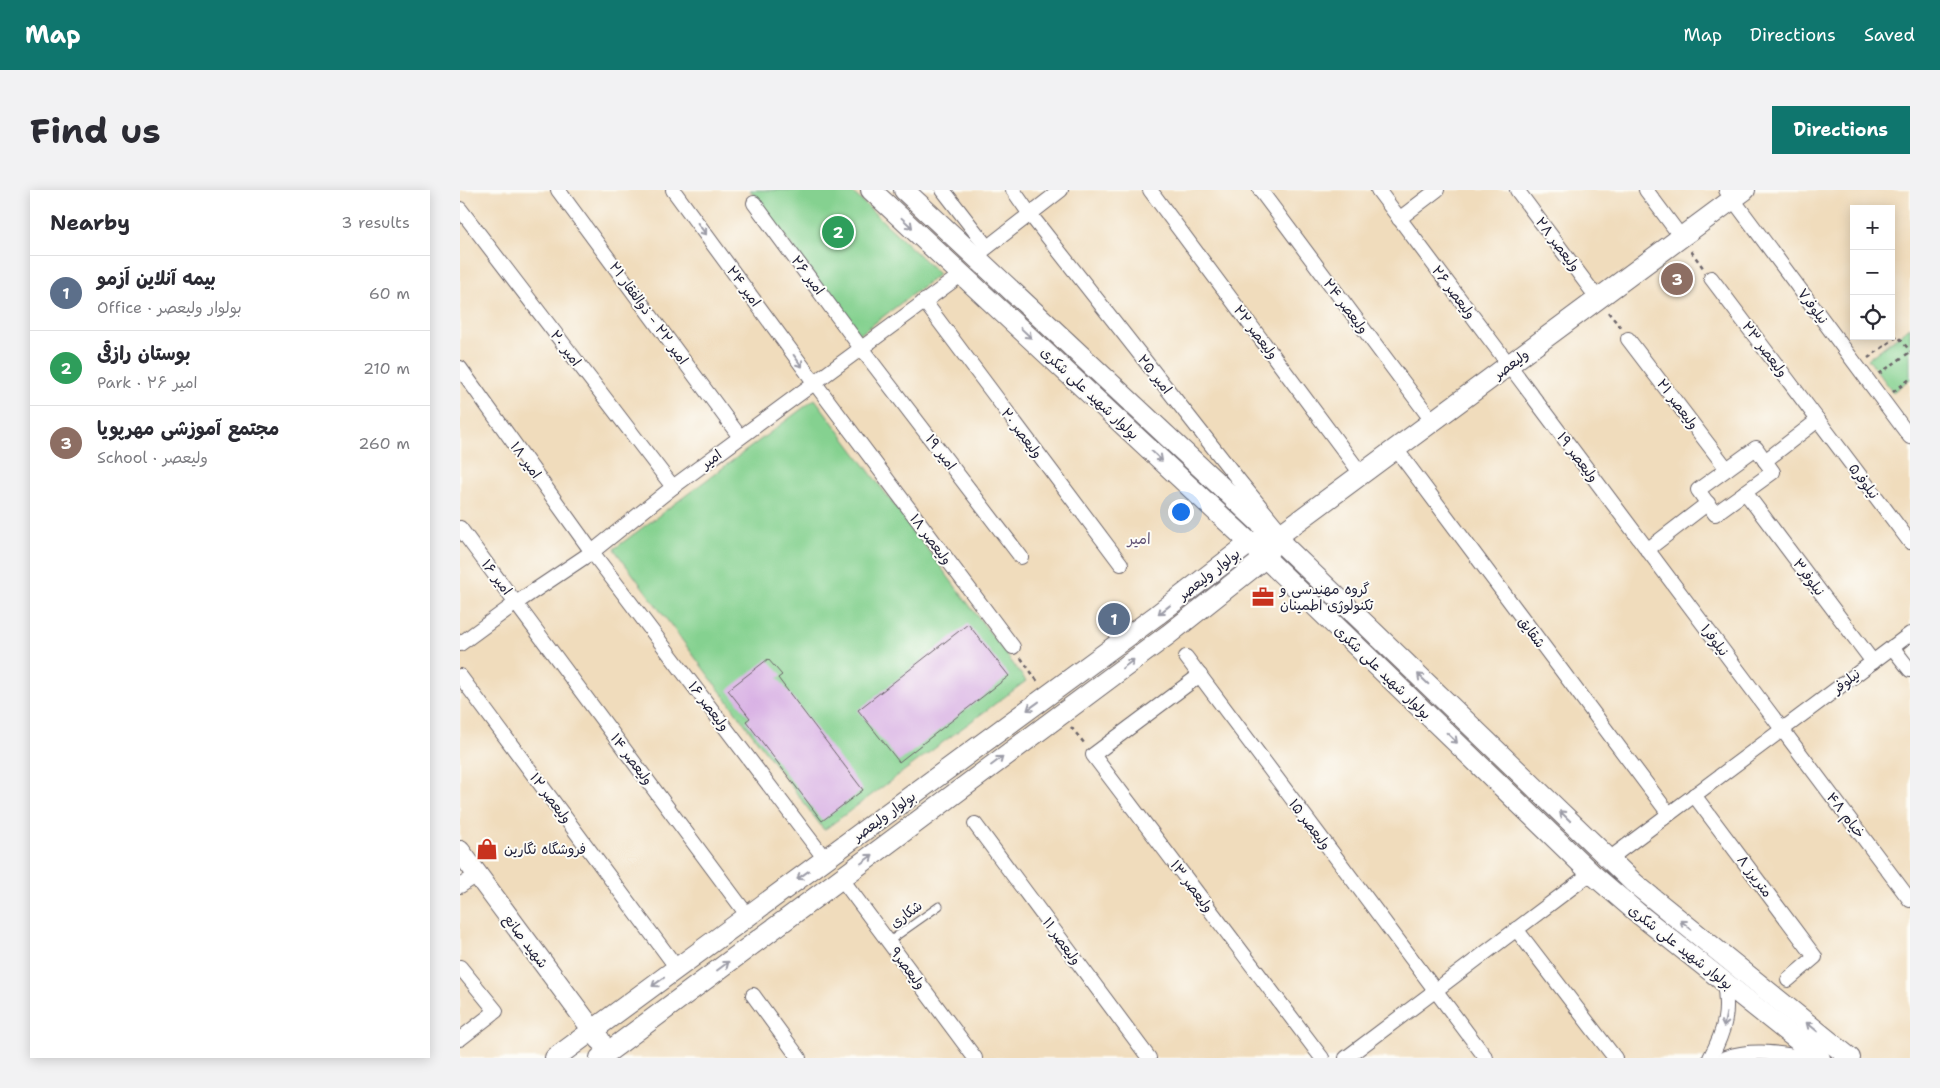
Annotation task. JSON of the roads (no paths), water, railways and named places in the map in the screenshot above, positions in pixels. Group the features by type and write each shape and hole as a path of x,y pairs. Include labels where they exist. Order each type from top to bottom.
{"main road":[{"name":"بولوار شهید علی شکری","path":"871,190 1250,543 1591,873 1640,915 1820,1058"},
{"name":"بولوار شهید علی شکری","path":"904,190 982,251 1280,535 1346,605 1634,883 1850,1058"},
{"name":"ولیعصر","path":"1280,535 1681,237 1735,193"},
{"name":"بولوار ولیعصر","path":"555,1058 1158,615 1250,543 1280,535"},
{"name":"بولوار ولیعصر","path":"608,1056 841,878 1169,634 1265,558 1280,535"},
{"path":"1329,620 1346,605"},
{"name":"شهید صانع","path":"460,851 593,1030 608,1056"},
{"path":"826,859 841,878"}],"street":[{"name":"امیر ۲۲ - ذوالفقار ۲۱","path":"558,190 740,437"},
{"name":"امیر ۲۴","path":"674,190 814,382"},
{"path":"943,190 982,251 1061,190"},
{"name":"امیر ۲۵","path":"1013,190 1280,535"},
{"name":"ولیعصر ۲۲","path":"1150,190 1362,474"},
{"name":"ولیعصر ۲۴","path":"1260,190 1432,422"},
{"name":"ولیعصر ۲۶","path":"1378,190 1509,365"},
{"path":"1399,219 1437,190"},
{"name":"ولیعصر ۲۸","path":"1517,190 1598,299"},
{"path":"1646,190 1681,237"},
{"name":"نیلوفر۷","path":"1735,193 1910,437"},
{"name":"امیر ۲۶","path":"754,203 861,348"},
{"name":"امیر ۲۰","path":"460,210 673,487"},
{"name":"امیر","path":"460,644 516,603 592,552 673,487 962,274"},
{"name":"ولیعصر ۲۳","path":"1711,278 1818,420"},
{"name":"ولیعصر ۲۰","path":"924,301 1121,564"},
{"name":"ولیعصر ۲۱","path":"1628,338 1727,469"},
{"name":"امیر ۱۹","path":"861,348 1020,557"},
{"name":"ولیعصر ۱۹","path":"1509,365 1647,550"},
{"name":"امیر ۱۸","path":"460,368 592,552"},
{"name":"ولیعصر ۱۸","path":"814,382 1013,647"},
{"path":"1765,461 1818,420"},
{"name":"نیلوفر۵","path":"1818,420 1910,542"},
{"path":"1756,448 1765,461 1773,472 1715,514 1698,490 1756,448"},
{"name":"شقایق","path":"1396,449 1669,814"},
{"name":"نیلوفر۳","path":"1744,492 1872,662"},
{"path":"1647,550 1708,503"},
{"name":"امیر ۱۶","path":"460,528 516,603"},
{"name":"نیلوفر۱","path":"1647,550 1782,730"},
{"name":"ولیعصر ۱۶","path":"592,552 826,859"},
{"name":"ولیعصر ۱۴","path":"516,603 748,916"},
{"name":"نیلوفر","path":"1610,859 1910,634"},
{"path":"1892,647 1910,670"},
{"name":"ولیعصر ۱۵","path":"1186,656 1434,991 1486,1058"},
{"name":"ولیعصر ۱۲","path":"460,676 677,968"},
{"name":"ولیعصر ۱۳","path":"1200,676 1093,755 1322,1058"},
{"name":"خیام ۴۸","path":"1782,730 1910,900"},
{"name":"۸ متریرز","path":"1694,795 1815,958 1788,980"},
{"name":"ولیعصر ۱۱","path":"975,824 1149,1058"},
{"path":"1346,1058 1591,873"},
{"path":"460,886 477,875"},
{"name":"ولیعصر۹","path":"841,878 975,1058"},
{"path":"1516,929 1615,1058"},
{"path":"460,967 496,1011 460,1039"},
{"path":"1710,1058 1720,1040 1726,1019 1727,997 1723,980"},
{"path":"753,995 799,1058"},
{"path":"1725,1058 1735,1054 1758,1052 1809,1058"}],"lane":[{"name":"شکاری","path":"888,942 939,906"}],"place":[{"name":"بوستان رازقی","path":"838,232"},
{"name":"مجتمع آموزشی مهرپویا","path":"1677,279"},
{"name":"گروه مهندسی و تکنولوژی اطمینان","path":"1263,597"},
{"name":"بیمه آنلاین اَزمو","path":"1114,619"},
{"name":"فروشگاه نگارین","path":"487,849"}],"district":[{"name":"امیر","path":"1139,539"}]}
